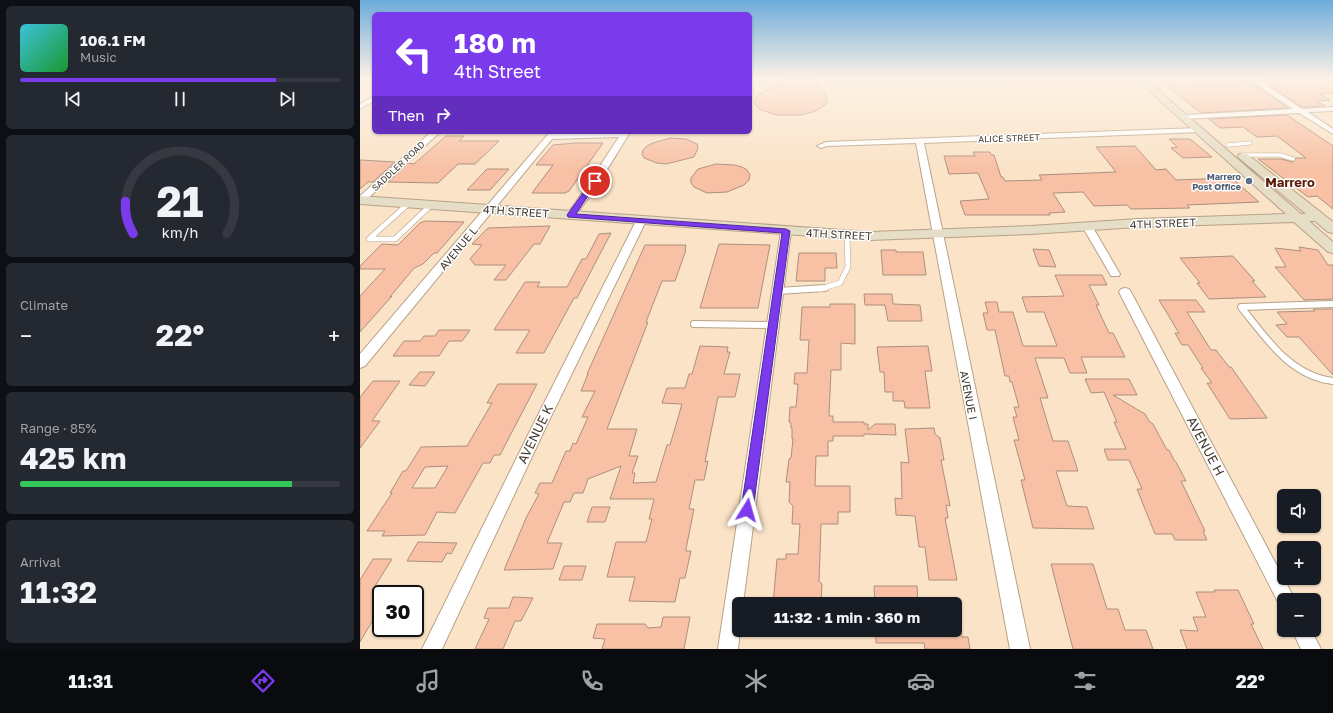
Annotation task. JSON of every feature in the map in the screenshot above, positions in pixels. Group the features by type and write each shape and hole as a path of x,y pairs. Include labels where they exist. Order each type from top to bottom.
{"main road":[{"path":"1177,109 1242,155 1333,229"},
{"path":"1186,117 1198,130 1333,249"},
{"name":"4TH STREET","path":"360,200 870,236 1319,217"}],"street":[{"path":"1298,109 1333,132"},
{"path":"1186,117 1328,109"},
{"name":"ALICE STREET","path":"820,146 826,144 1198,130"},
{"name":"SADDLER ROAD","path":"360,200 434,134"},
{"name":"AVENUE L","path":"360,363 553,134"},
{"path":"571,215 580,204 624,134"},
{"name":"AVENUE I","path":"920,141 1020,649"},
{"name":"AVENUE K","path":"432,649 540,424 641,221"},
{"path":"1087,226 1115,274"},
{"path":"728,649 786,231"},
{"name":"AVENUE H","path":"1125,292 1282,593"},
{"path":"1305,637 1311,649"}],"lane":[{"path":"1228,145 1250,143"},
{"path":"1242,155 1280,155 1293,159"},
{"path":"408,204 369,239 395,239 431,205"},
{"path":"778,291 823,289 840,283 848,267 847,235"},
{"path":"1333,304 1241,307 1285,361 1307,375 1333,381"},
{"path":"694,324 772,325"}],"building":[{"path":"760,109 818,109 801,115 776,115"},
{"path":"1196,109 1266,109 1201,113"},
{"path":"1287,115 1333,146 1333,209 1317,196 1308,197 1258,159 1281,159 1293,162 1296,158 1306,158 1277,136 1257,137 1243,127 1220,128 1209,119"},
{"path":"446,136 464,136 459,141 499,141 475,164 458,164 438,183 388,182 408,163 414,164"},
{"path":"670,138 686,139 697,144 698,148 694,157 666,164 657,163 644,158 642,154 643,150 647,146"},
{"path":"1169,139 1190,139 1212,157 1183,158 1171,148 1177,147"},
{"path":"603,143 569,191 565,193 532,193 553,165 536,165 553,145"},
{"path":"1135,146 1156,170 1166,169 1176,180 1232,178 1259,202 1187,205 1190,208 1131,209 1127,205 1094,206 1083,192 1053,193 1065,212 1049,213 1050,215 965,215 960,201 989,199 978,173 949,174 944,156 975,156 973,152 990,152 991,155 994,155 1001,177 1003,177 1005,181 1042,180 1039,175 1116,172 1096,147"},
{"path":"360,160 395,162 373,182 368,182 360,189"},
{"path":"716,164 742,167 747,170 750,175 749,180 744,185 727,192 707,193 694,187 691,183 691,178 698,169"},
{"path":"487,169 509,169 490,190 467,190"},
{"path":"425,221 464,222 437,253 434,253 423,264 414,268 390,297 392,296 360,332 360,296 385,269 360,269 360,266 382,244 398,245 420,223"},
{"path":"550,226 540,244 534,244 506,280 494,280 506,265 475,265 470,259 482,245 472,244 488,228"},
{"path":"611,233 577,298 574,298 544,353 516,353 530,330 494,330 525,282 540,282 537,287 567,287 582,259 586,259 599,234"},
{"path":"719,244 770,245 758,308 700,308"},
{"path":"645,245 686,245 686,250 675,281 662,281 607,429 637,429 629,456 638,456 632,473 635,473 633,483 656,482 667,445 670,445 682,404 662,403 667,388 685,388 689,374 692,374 700,346 728,347 727,352 730,352 724,374 740,374 735,397 718,397 705,462 708,461 704,480 695,480 689,509 694,509 686,549 686,551 691,551 685,578 680,578 675,602 629,601 635,577 607,577 616,542 646,542 652,519 649,519 654,499 610,499 621,466 588,479 583,493 574,493 570,502 564,502 547,543 562,543 553,569 504,570 527,516 539,494 535,493 540,483 552,483 566,451 570,451 573,443 576,444 588,417 582,417 595,391 581,391 587,374"},
{"path":"1299,247 1318,250 1328,265 1333,265 1333,299 1304,300 1275,267 1286,267 1275,248 1301,251"},
{"path":"1033,249 1049,250 1056,267 1039,266"},
{"path":"881,250 896,250 896,252 923,252 926,275 883,275"},
{"path":"799,253 836,253 837,268 825,268 825,281 796,281"},
{"path":"1233,256 1255,281 1252,281 1266,297 1209,299 1197,283 1200,283 1180,258"},
{"path":"1055,275 1102,275 1107,285 1089,285 1099,305 1096,305 1109,333 1113,333 1125,357 1081,357 1087,373 1070,373 1064,358 1035,358 1048,398 1040,398 1053,441 1068,441 1078,471 1056,471 1067,506 1087,507 1094,529 1033,528 1021,480 1025,480 1014,440 1019,440 1013,417 1017,417 1014,407 1019,407 1012,382 1010,382 1009,376 1005,376 995,330 987,330 983,313 988,313 985,302 997,302 999,312 1013,312 1023,346 1057,346 1044,312 1027,312 1022,297 1064,296"},
{"path":"864,294 892,294 893,304 920,305 922,321 888,321 885,305 865,305"},
{"path":"1159,300 1196,300 1205,312 1187,312 1211,350 1216,350 1229,367 1231,367 1267,418 1230,419 1207,383 1212,383 1201,368 1203,368 1188,345 1182,345 1175,333 1179,333"},
{"path":"830,304 855,304 855,344 841,343 841,370 831,370 829,416 833,416 833,422 864,422 864,424 868,424 868,430 875,424 895,424 896,435 864,434 864,436 833,436 833,441 828,441 828,456 816,456 815,486 850,486 850,512 838,512 838,524 821,524 819,581 822,584 821,597 774,597 777,559 786,559 786,554 798,554 800,524 792,524 793,506 789,502 790,482 786,482 793,439 791,423 789,422 790,407 796,407 798,384 794,384 795,373 807,373 809,340 800,340 802,307 830,307"},
{"path":"1313,309 1333,309 1333,375 1299,337 1287,337 1276,325 1287,324 1277,312 1315,311"},
{"path":"439,330 470,330 462,341 449,341 439,356 393,356 404,341 420,341 424,336 435,336"},
{"path":"928,346 932,371 925,371 930,408 905,408 904,401 893,401 893,392 885,392 884,372 880,372 877,347"},
{"path":"420,372 435,372 425,386 409,385"},
{"path":"1085,379 1129,379 1137,395 1113,395 1145,414 1149,421 1153,424 1186,481 1181,481 1205,531 1203,531 1207,540 1175,540 1172,534 1155,534 1137,489 1142,489 1129,460 1108,460 1104,449 1126,449 1114,422 1117,422 1104,392 1091,393"},
{"path":"373,381 400,381 372,421 380,421 360,448 360,397"},
{"path":"498,384 537,384 500,455 494,455 490,463 483,463 455,513 437,512 425,535 382,536 385,531 367,531 392,493 390,493 403,471 406,471 421,447 467,446 492,403 487,403","holes":["448,466 435,488 412,488 425,467"]},
{"path":"934,428 935,434 940,438 944,460 941,460 950,506 946,505 948,518 945,518 957,580 929,580 925,547 919,547 915,516 896,515 895,498 902,499 901,462 909,463 905,429"},
{"path":"592,507 610,507 605,522 587,522"},
{"path":"418,542 457,543 451,554 447,553 442,562 407,561"},
{"path":"373,559 392,559 376,585 372,585 372,621 360,642 360,580"},
{"path":"1051,564 1093,564 1107,609 1118,609 1125,630 1146,630 1153,649 1073,649"},
{"path":"564,566 586,566 582,580 559,580"},
{"path":"874,586 917,586 918,597 875,597"},
{"path":"1214,590 1238,590 1254,624 1251,624 1263,649 1187,649 1180,630 1198,631 1193,617 1206,617 1196,592 1215,592"},
{"path":"513,597 533,598 521,621 515,621 503,649 475,649 489,619 484,618 488,608 509,608"},
{"path":"663,617 690,617 684,649 602,649 605,639 593,638 597,624 645,624 648,628 661,627"},
{"path":"876,637 968,637 970,649 925,649 924,643 876,643"}],"place":[{"name":"Marrero Post Office","path":"1249,181"}],"district":[{"name":"Marrero","path":"1290,182"}],"route":[{"path":"595,181 571,215 786,231 747,510"}]}
